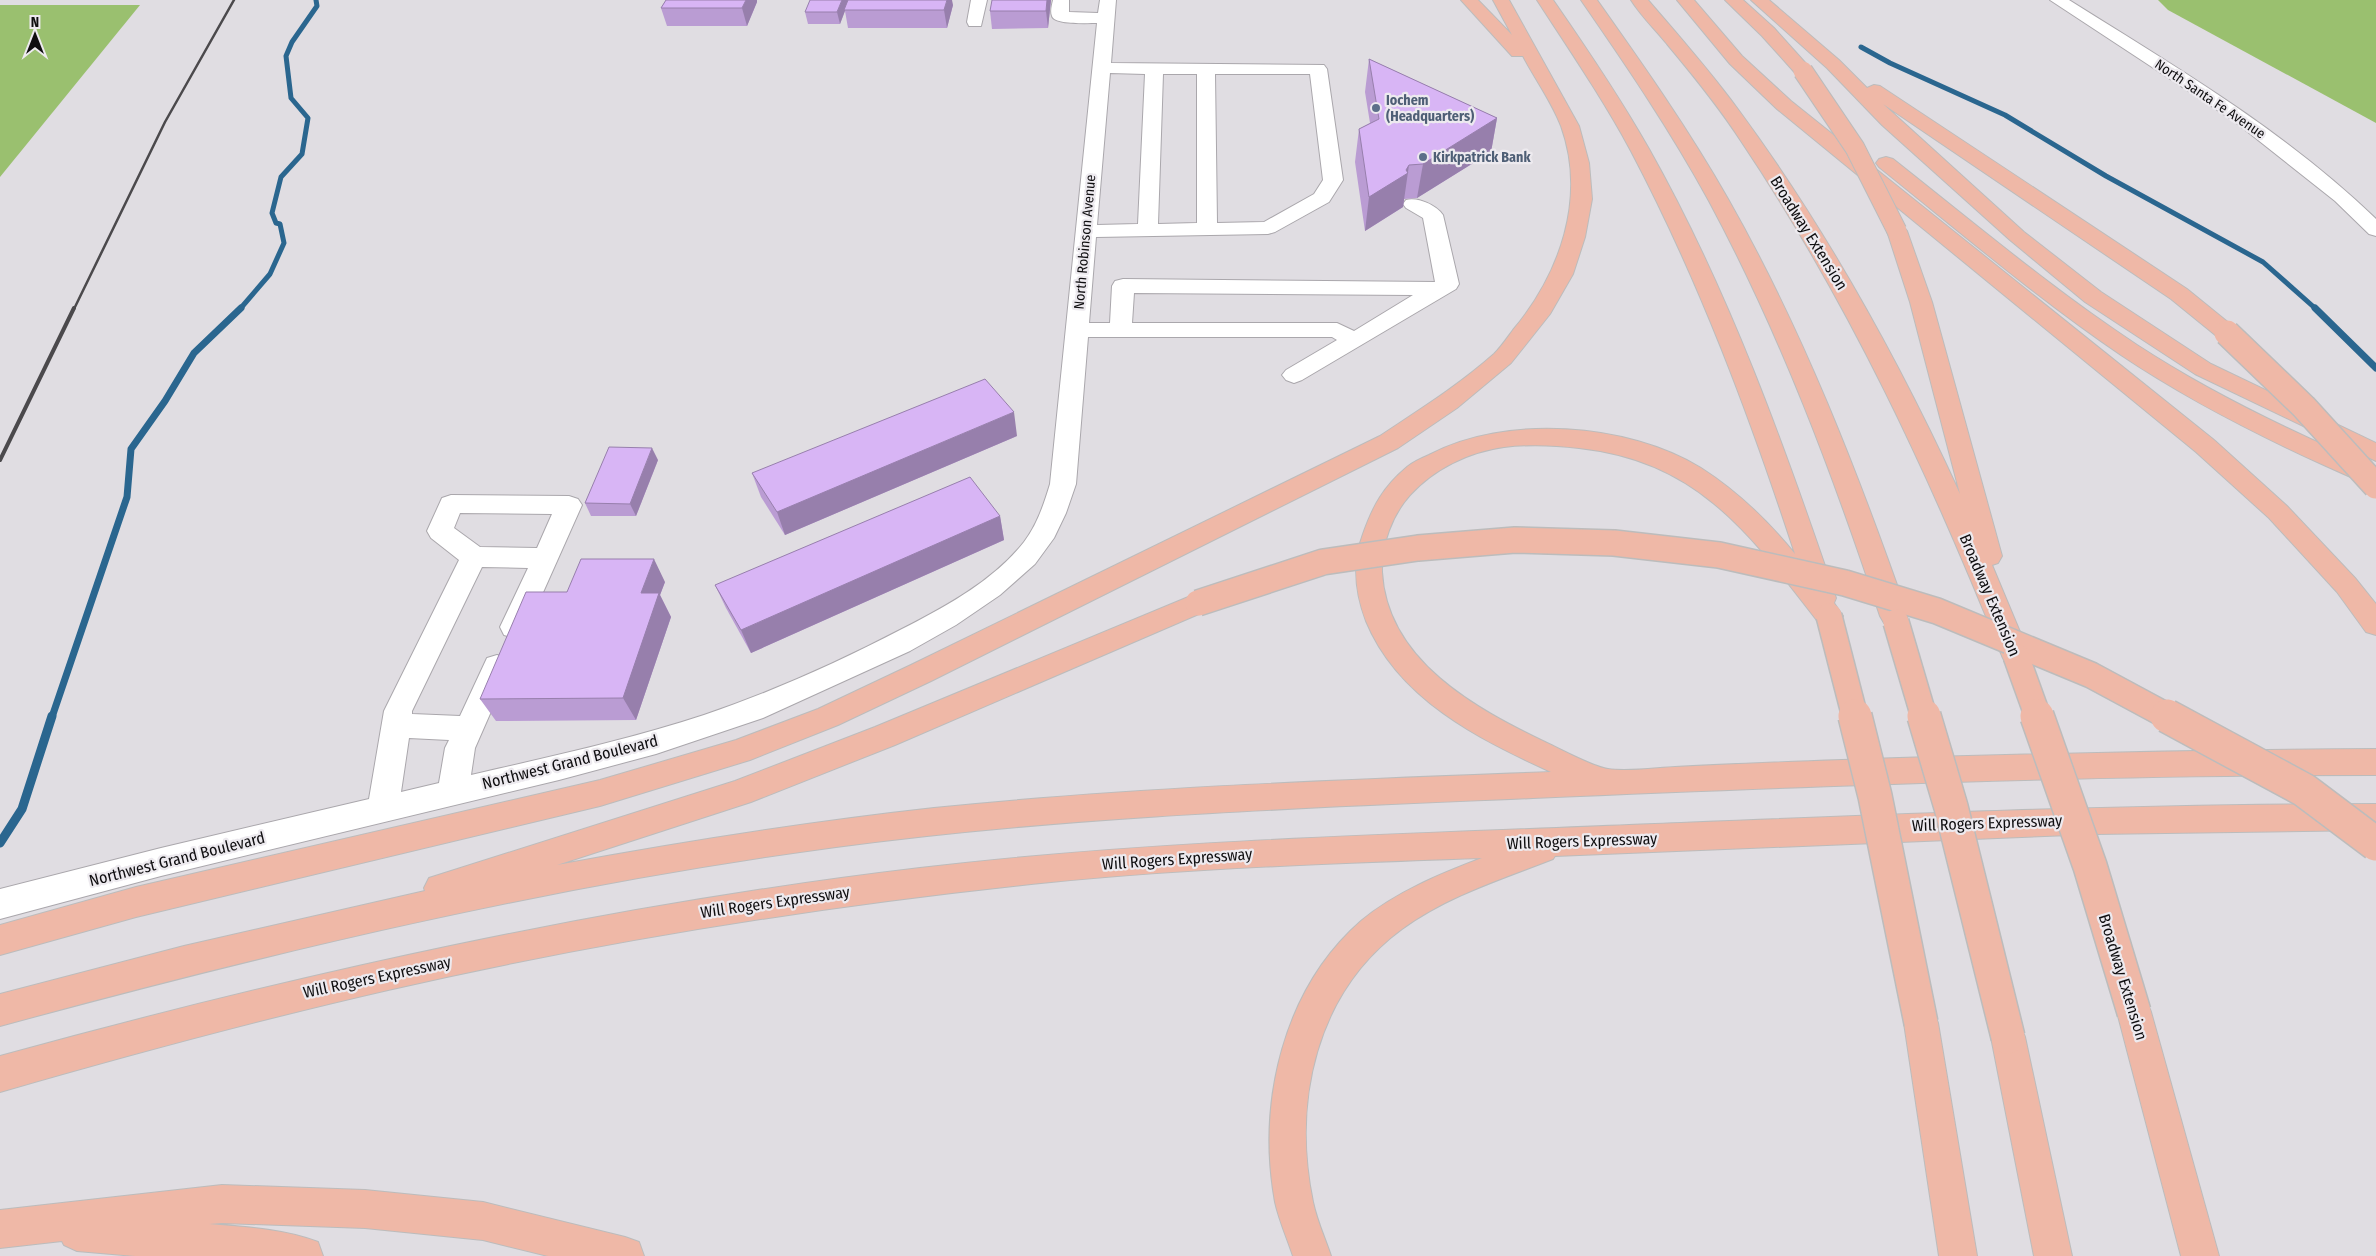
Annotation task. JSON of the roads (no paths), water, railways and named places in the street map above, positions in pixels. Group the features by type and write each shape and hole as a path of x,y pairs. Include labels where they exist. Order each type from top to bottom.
{"highway":[{"path":"1470,0 1486,19 1543,76"},
{"path":"0,940 136,902 600,793 740,751 828,717 913,677 1389,442 1449,402 1503,358 1539,314 1562,274 1575,237 1580,208 1579,163 1570,126 1501,0"},
{"path":"1528,0 1598,80"},
{"path":"1545,0 1598,80 1640,151 1702,276 1741,366 1829,616 1875,796 1921,1022 1956,1253"},
{"path":"1588,0 1677,129 1724,211 1763,285 1822,417 1852,494 1896,622 1951,807 2008,1037 2053,1256"},
{"name":"Broadway Extension","path":"1638,0 1725,104 1799,213 1840,280 1914,419 1946,489 2016,656 2090,866 2134,1012 2200,1256"},
{"path":"1733,0 1768,32 1830,105 1856,148 1888,209 1921,302 2016,656"},
{"path":"1759,0 1833,64 1889,121 2016,236 2093,297 2203,368 2376,453"},
{"path":"1689,4 2099,329 2194,390 2289,439 2376,479"},
{"path":"1689,4 1736,60 1784,104 2205,446 2278,512 2346,585 2376,624"},
{"path":"1833,64 1916,116 2179,294 2227,333 2320,422 2376,486"},
{"path":"1604,782 1501,734 1455,707 1418,675 1395,648 1379,618 1370,591 1368,564 1372,536 1384,510 1400,487 1424,468 1468,447 1514,437 1571,437 1599,441 1645,454 1687,472 1735,505 1763,534 1829,616"},
{"path":"293,934 740,793 885,736 1198,603 1323,562 1418,548 1515,540 1594,542 1719,555 1845,583 1937,612 2091,675 2304,790 2376,844"},
{"path":"0,1010 101,982 293,934 498,892 742,847 907,825 1062,810 1269,797 1604,782 2058,765 2376,762"},
{"name":"Will Rogers Expressway","path":"0,1074 81,1050 279,998 592,931 746,905 905,884 1058,868 1275,853 2078,820 2376,817"},
{"path":"1312,1256 1294,1203 1287,1144 1289,1093 1301,1041 1319,998 1342,963 1373,932 1402,912 1441,891 1557,842"},
{"path":"7,1228 222,1204 365,1209 484,1221 625,1256"},
{"path":"7,1228 253,1246 304,1256"}],"street":[{"path":"975,22 979,0"},
{"path":"1061,0 1060,16 1062,17 1107,9"},
{"name":"North Santa Fe Avenue","path":"2058,0 2240,117 2342,197 2376,230"},
{"name":"North Robinson Avenue","path":"1062,484 1107,9"},
{"path":"1086,231 1268,228 1322,198 1333,180 1318,69 1102,68"},
{"path":"1148,230 1154,68"},
{"path":"1206,68 1207,229"},
{"path":"1294,375 1448,284 1433,216 1412,204"},
{"path":"1121,330 1124,286 1440,289"},
{"path":"1077,330 1337,330 1353,341"},
{"name":"Northwest Grand Boulevard","path":"0,904 590,759 688,732 795,692 887,650 972,600 1003,579 1027,556 1046,530 1062,484"},
{"path":"453,792 460,748 569,505 450,504 440,531 474,557 545,558"},
{"path":"383,809 398,711 474,557"},
{"path":"396,725 469,729"}],"waterway":[{"path":"240,309 270,274 284,243 280,224 276,223 272,213 281,177 302,154 308,118 291,98 286,56 292,42 317,6 316,0"},
{"path":"1861,47 1890,63 2005,115 2106,176 2263,262 2316,309"},
{"path":"2315,308 2376,368"},
{"path":"52,717 127,497 131,449 165,401 194,353 240,309"},
{"path":"0,843 22,809 52,716"}],"railway":[{"path":"74,309 165,122 234,0"},
{"path":"0,460 74,308"}],"place":[{"name":"Iochem (Headquarters)","path":"1376,108"},
{"name":"Kirkpatrick Bank","path":"1423,157"}]}
